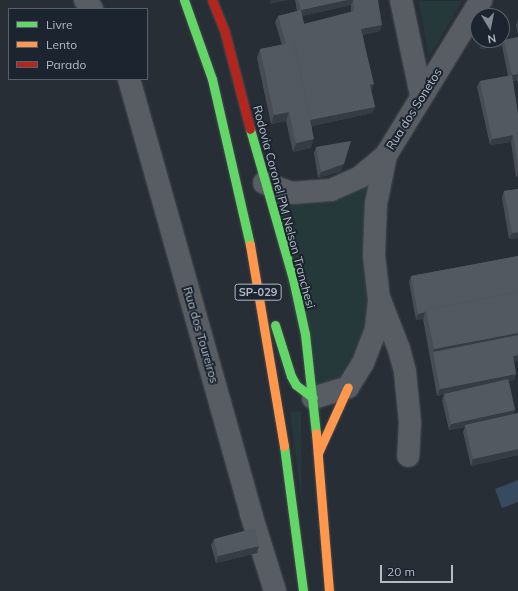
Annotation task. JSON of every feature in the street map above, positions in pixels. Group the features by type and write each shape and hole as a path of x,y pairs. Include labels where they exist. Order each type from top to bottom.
{"highway":[{"name":"SP-029","path":"184,0 212,80 249,237 293,503 303,591"},
{"name":"Rodovia Coronel PM Nelson Tranchesi","path":"212,0 225,33 264,183 293,279 305,334 313,398 329,591"},
{"path":"249,237 291,376 296,385 313,398"},
{"path":"317,454 348,387"}],"street":[{"path":"85,0 91,8"},
{"path":"401,0 421,95"},
{"name":"Rua dos Sonetos","path":"348,387 363,363 376,329 379,299 374,254 376,204 386,155 480,0"},
{"name":"Rua dos Toureiros","path":"129,80 251,514 276,591"},
{"path":"264,183 291,193 331,190 360,177 386,155"},
{"name":"Rua dos Sonetos","path":"379,299 399,349 405,372 410,422 408,456"},
{"path":"313,398 348,387"}],"shaded area":[{"path":"419,1 462,1 429,57"},
{"path":"386,155 363,363 313,398 264,183 331,190"},
{"path":"301,411 302,504 290,412"}],"water":[{"path":"518,480 518,502 502,508 495,489"}],"building":[{"path":"298,0 347,0 301,10"},
{"path":"353,0 378,0 382,25 361,29 374,84 370,85 375,107 310,120 294,42 286,44 278,16 301,10 304,24 354,11"},
{"path":"518,37 518,74 512,75 506,48 510,48 510,39"},
{"path":"294,42 314,139 296,143 289,112 274,115 260,49"},
{"path":"512,75 518,114 518,165 513,135 492,139 480,81"},
{"path":"351,141 344,164 321,172 316,147"},
{"path":"518,189 518,232 512,233 504,191"},
{"path":"518,256 518,292 426,310 425,312 418,314 411,276"},
{"path":"518,292 518,333 434,349 426,310"},
{"path":"518,335 518,355 513,356 516,374 440,389 433,352"},
{"path":"508,379 515,410 451,424 444,394"},
{"path":"518,413 518,449 473,459 465,425"},
{"path":"255,528 259,546 218,556 214,539"}],"traffic: fast":[{"path":"184,0 212,79 250,245"},
{"path":"250,129 293,279 305,334 316,433"},
{"path":"275,325 291,376 296,385 313,398"},
{"path":"284,446 303,591"}],"traffic: slow":[{"path":"250,245 284,446"},
{"path":"318,453 348,387"},
{"path":"316,433 329,591"}],"traffic: jam":[{"path":"212,0 225,33 250,129"}]}
